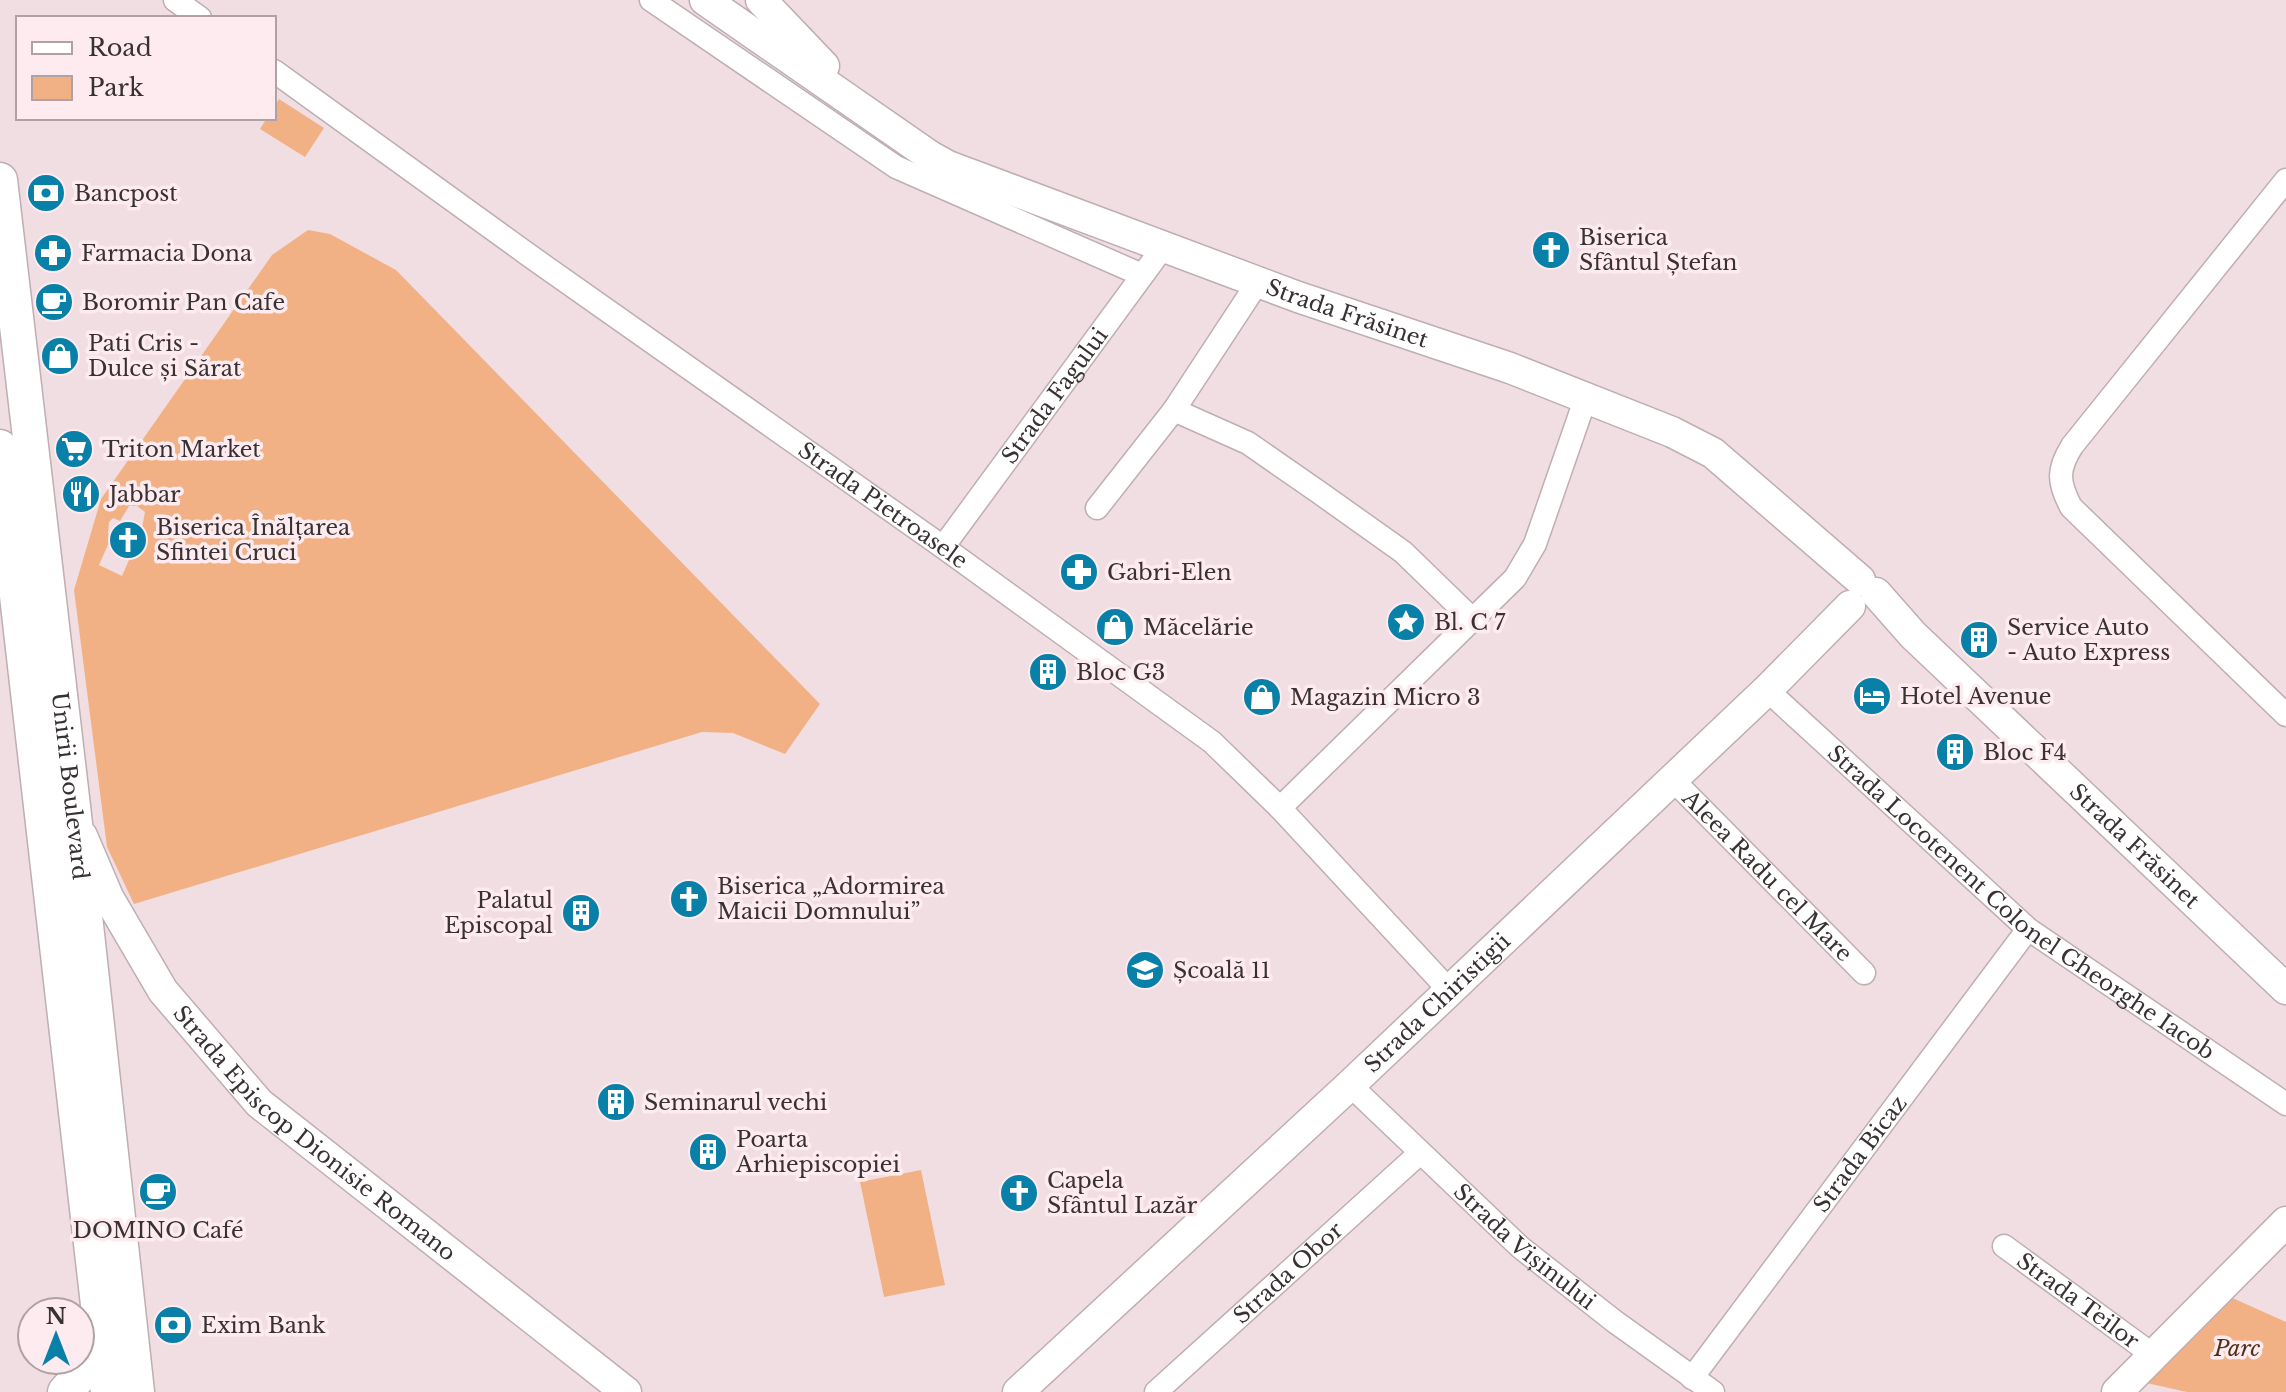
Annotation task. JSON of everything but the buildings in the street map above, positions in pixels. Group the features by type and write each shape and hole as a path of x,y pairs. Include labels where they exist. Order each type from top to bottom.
{"main road":[{"name":"Strada Frăsinet","path":"705,0 948,166 1298,297 1510,368 1672,432 1713,453 1803,530 1858,597 1913,635 2286,989"},
{"name":"Strada Frăsinet","path":"761,0 876,118"},
{"name":"Unirii Boulevard","path":"0,180 7,303 74,815 132,1387"},
{"name":"Unirii Boulevard","path":"0,447 103,1339 132,1387"},
{"name":"Strada Chiristigii","path":"1018,1392 1350,1085 1767,690 1858,597"},
{"name":"Strada Episcop Dionisie Romano","path":"74,815 108,897 163,991 259,1103 626,1392"},
{"path":"2117,1392 2286,1222"},
{"path":"65,1392 87,1368 103,1339"}],"street":[{"path":"175,0 197,16"},
{"path":"651,0 896,167 1142,275"},
{"name":"Strada Pietroasele","path":"276,72 1212,742 1280,808 1449,990"},
{"path":"2286,180 2072,446 2062,462 2061,487 2071,507 2286,715"},
{"name":"Strada Fagului","path":"943,547 1164,246"},
{"path":"1097,508 1174,410 1258,282"},
{"path":"1280,808 1515,578 1535,544 1586,397"},
{"path":"1174,410 1248,443 1320,493 1403,552 1472,619"},
{"name":"Strada Locotenent Colonel Gheorghe Iacob","path":"1767,690 2028,929 2286,1104"},
{"name":"Aleea Radu cel Mare","path":"1672,779 1864,973"},
{"name":"Strada Bicaz","path":"1704,1388 2028,929"},
{"name":"Strada Vișinului","path":"1350,1085 1520,1247 1704,1388"},
{"name":"Strada Obor","path":"1156,1392 1420,1153"},
{"name":"Strada Teilor","path":"2004,1246 2153,1355"}],"green space":[{"path":"279,99 324,128 305,157 260,129 266,120 276,120"},
{"path":"308,230 330,234 396,270 820,704 785,754 733,733 702,732 134,904 107,847 74,590 101,499 272,255","holes":["129,506 137,506 145,512 142,528 147,536 142,546 135,546 122,576 99,565 111,538 109,522 113,518 120,521"]},
{"path":"921,1170 945,1285 884,1297 860,1182"},
{"name":"Parc","path":"2228,1296 2286,1322 2286,1392 2187,1392 2142,1382"}],"place":[{"name":"Bancpost","path":"46,193"},
{"name":"Biserica Sfântul Ștefan","path":"1551,250"},
{"name":"Farmacia Dona","path":"53,253"},
{"name":"Boromir Pan Cafe","path":"54,302"},
{"name":"Pati Cris - Dulce și Sărat","path":"60,356"},
{"name":"Triton Market","path":"74,449"},
{"name":"Jabbar","path":"81,494"},
{"name":"Biserica Înălțarea Sfintei Cruci","path":"128,540"},
{"name":"Gabri-Elen","path":"1079,572"},
{"name":"Bl. C 7","path":"1406,622"},
{"name":"Măcelărie","path":"1115,627"},
{"name":"Service Auto - Auto Express","path":"1979,640"},
{"name":"Bloc G3","path":"1048,672"},
{"name":"Hotel Avenue","path":"1872,696"},
{"name":"Magazin Micro 3","path":"1262,697"},
{"name":"Bloc F4","path":"1955,752"},
{"name":"Biserica „Adormirea Maicii Domnului”","path":"689,899"},
{"name":"Palatul Episcopal","path":"581,913"},
{"name":"Școală 11","path":"1145,970"},
{"name":"Seminarul vechi","path":"616,1102"},
{"name":"Poarta Arhiepiscopiei","path":"708,1152"},
{"name":"DOMINO Café","path":"158,1192"},
{"name":"Capela Sfântul Lazăr","path":"1019,1193"},
{"name":"Exim Bank","path":"173,1325"}]}
